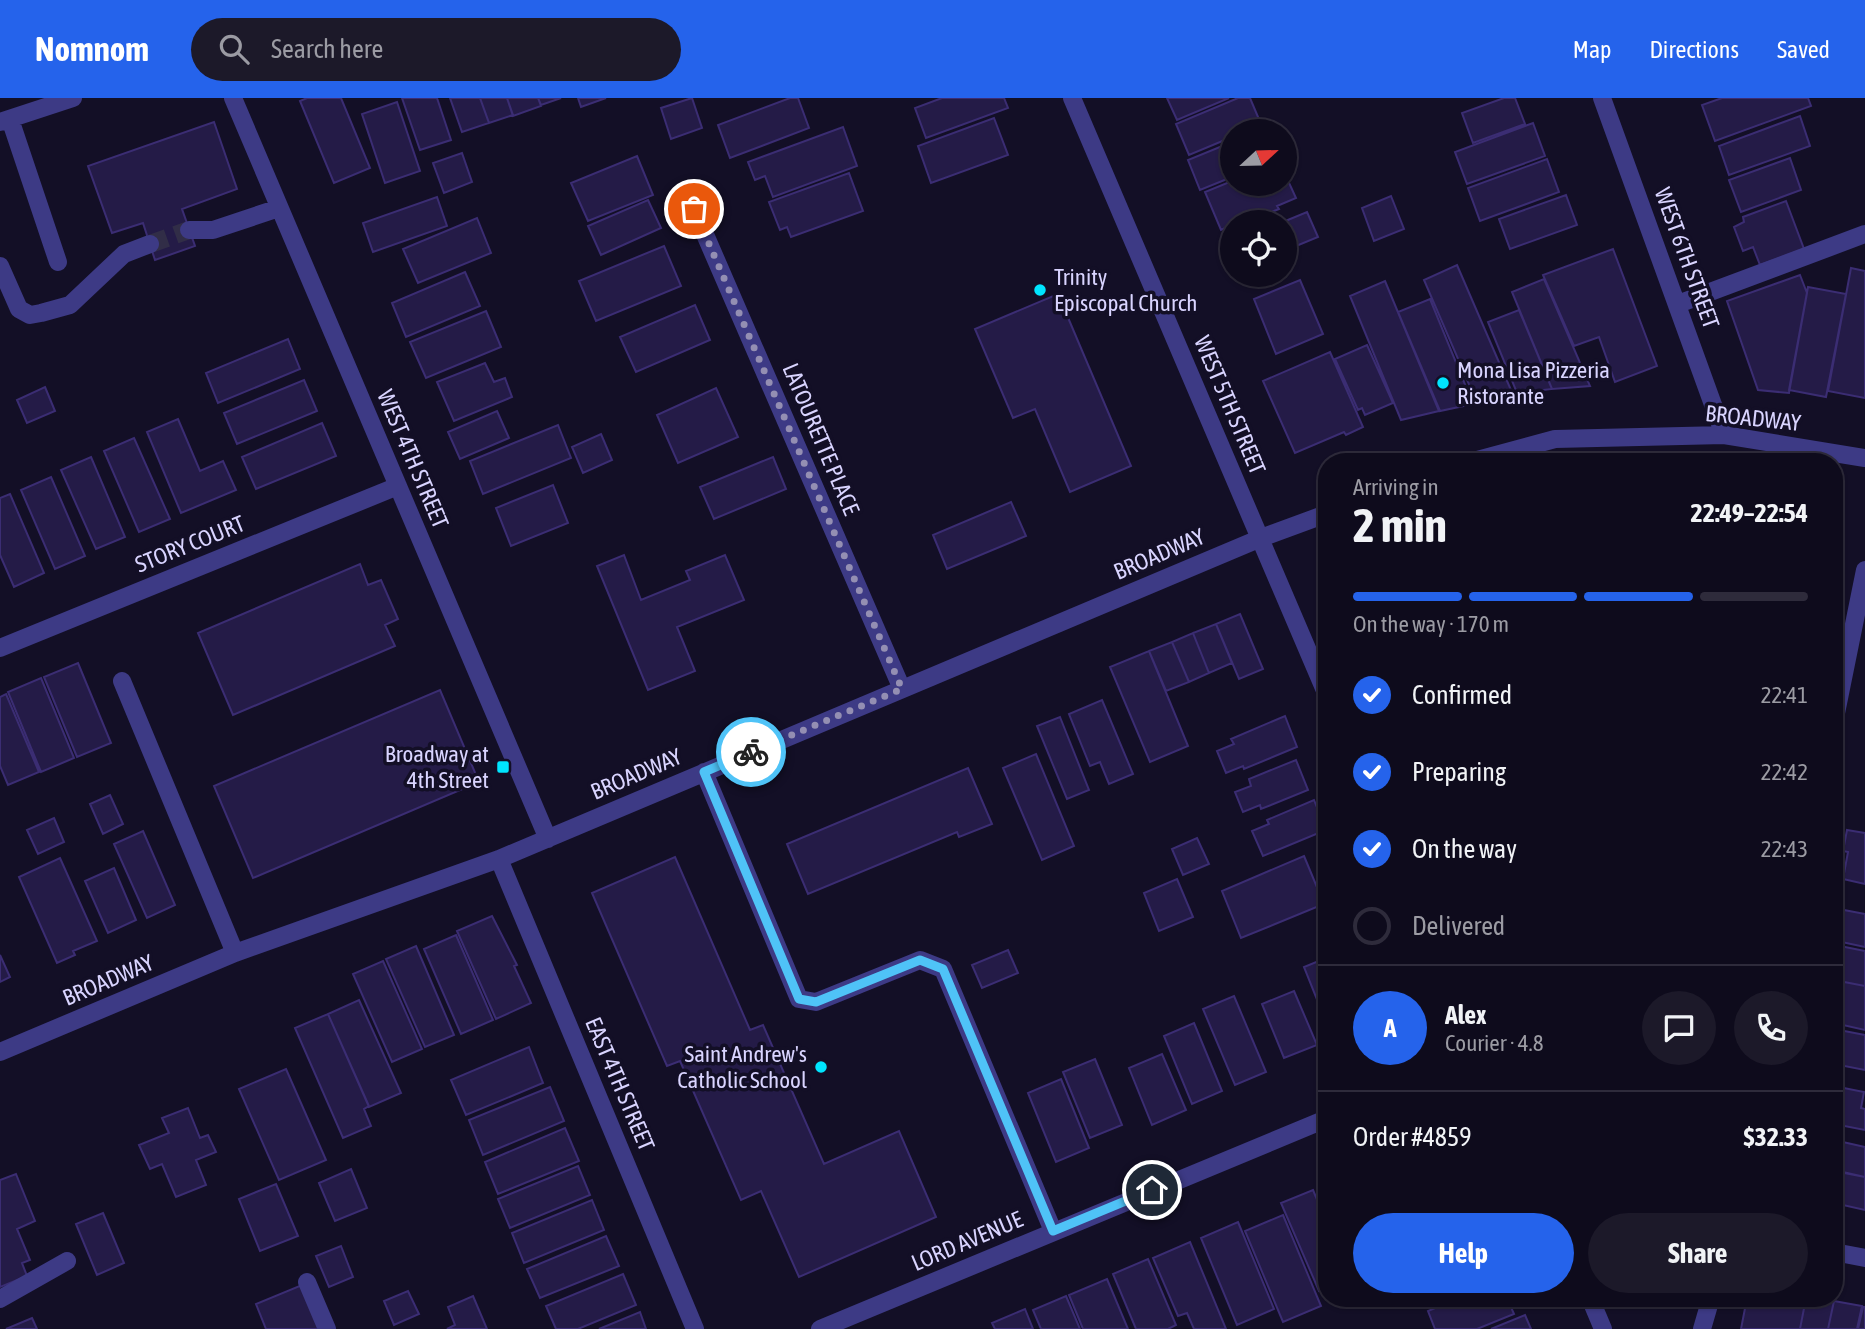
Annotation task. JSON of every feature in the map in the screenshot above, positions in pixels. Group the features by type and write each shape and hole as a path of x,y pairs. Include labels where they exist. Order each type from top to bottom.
{"street":[{"path":"58,262 5,120 73,98"},
{"name":"WEST 4TH STREET","path":"233,98 548,839"},
{"name":"WEST 5TH STREET","path":"1072,98 1318,674"},
{"name":"WEST 6TH STREET","path":"1602,98 1724,435"},
{"path":"189,230 213,230 279,208"},
{"name":"LATOURETTE PLACE","path":"694,209 902,689"},
{"path":"1678,304 1865,233"},
{"path":"0,266 19,309 30,315 71,305 124,254 150,244"},
{"name":"BROADWAY","path":"1503,453 1555,439 1724,435 1834,453"},
{"name":"BROADWAY","path":"1843,454 1865,458"},
{"name":"STORY COURT","path":"0,648 398,486"},
{"name":"BROADWAY","path":"0,1052 234,953 499,859 1261,538 1318,517"},
{"path":"1843,679 1865,570"},
{"path":"122,681 234,953"},
{"path":"704,772 799,999 816,1002 920,960 943,969 1053,1231"},
{"name":"EAST 4TH STREET","path":"499,859 695,1329"},
{"name":"LORD AVENUE","path":"820,1329 1318,1122"},
{"path":"1843,1254 1865,1258"},
{"path":"0,1300 67,1261"},
{"path":"307,1282 327,1329"},
{"path":"1594,1307 1603,1329"},
{"path":"1702,1329 1708,1307"}],"building":[{"path":"307,98 341,98 370,168 334,183 300,101"},
{"path":"402,98 437,98 451,140 420,150"},
{"path":"450,98 480,98 489,123 462,132"},
{"path":"480,98 507,98 513,115 489,123"},
{"path":"507,98 538,98 541,106 513,116"},
{"path":"538,98 561,98 541,105"},
{"path":"578,98 606,98 581,107"},
{"path":"692,98 702,128 671,139 661,108"},
{"path":"790,98 798,98 809,128 730,158 718,125"},
{"path":"942,98 1004,98 1008,108 926,138 915,108"},
{"path":"1167,98 1229,98 1177,120"},
{"path":"1238,98 1250,98 1259,119 1220,119 1220,142 1189,155 1176,124"},
{"path":"1504,98 1515,98 1525,124 1473,143 1462,113"},
{"path":"1722,98 1808,98 1811,106 1715,141 1702,105"},
{"path":"397,102 420,171 385,183 362,114"},
{"path":"1800,116 1810,146 1729,175 1719,146"},
{"path":"994,118 1008,155 931,183 918,146"},
{"path":"214,122 237,189 182,209 195,246 155,260 143,223 112,233 88,166"},
{"path":"1533,123 1545,156 1467,184 1455,152"},
{"path":"843,127 857,166 773,197 765,176 755,180 748,162"},
{"path":"1220,147 1220,182 1200,190 1188,160"},
{"path":"462,153 472,182 444,193 433,163"},
{"path":"637,156 653,195 588,221 571,183"},
{"path":"1790,158 1801,190 1741,212 1729,180"},
{"path":"1547,159 1559,192 1480,221 1468,188"},
{"path":"849,173 863,211 791,237 787,227 780,230 769,202"},
{"path":"1220,186 1220,196 1296,198 1277,206 1279,209 1277,210 1220,210 1220,228 1205,192"},
{"path":"1566,195 1577,225 1510,249 1499,219"},
{"path":"1391,196 1404,229 1374,241 1362,208"},
{"path":"437,197 447,226 373,252 363,223"},
{"path":"648,200 661,228 601,255 588,226"},
{"path":"1786,201 1804,249 1760,265 1753,247 1743,251 1734,227 1744,222 1743,217"},
{"path":"1307,212 1318,237 1297,246 1297,216"},
{"path":"477,218 491,253 418,283 403,249"},
{"path":"664,246 681,286 596,321 579,281"},
{"path":"1613,249 1657,366 1615,382 1599,337 1574,346 1543,275"},
{"path":"1457,265 1514,397 1477,403 1424,280"},
{"path":"1851,268 1865,271 1865,398 1828,391"},
{"path":"465,272 480,306 406,337 392,303"},
{"path":"1800,275 1807,293 1789,393 1758,390 1727,301"},
{"path":"1544,279 1590,386 1552,389 1512,292"},
{"path":"1300,280 1323,334 1276,354 1254,299 1283,287 1297,287 1297,281"},
{"path":"1385,281 1439,411 1401,420 1350,296"},
{"path":"1808,287 1846,294 1826,397 1789,390"},
{"path":"1058,294 1131,466 1070,492 1035,409 1013,418 975,329"},
{"path":"1430,299 1473,404 1440,411 1398,312"},
{"path":"695,305 710,340 636,372 620,337"},
{"path":"1519,310 1552,389 1517,393 1488,322"},
{"path":"486,311 501,347 426,378 410,342"},
{"path":"288,339 300,369 218,403 206,373"},
{"path":"1367,345 1393,403 1365,415 1362,408 1358,410 1335,359"},
{"path":"1330,352 1363,427 1346,435 1344,432 1295,453 1263,381"},
{"path":"485,363 494,382 505,378 512,397 454,421 437,382"},
{"path":"304,380 317,411 237,444 224,413"},
{"path":"45,387 55,411 27,423 17,400"},
{"path":"716,388 738,437 678,463 657,415"},
{"path":"497,411 509,438 460,459 448,432"},
{"path":"178,419 200,471 223,461 236,490 181,513 147,432"},
{"path":"322,423 336,456 256,489 242,457"},
{"path":"558,425 571,458 483,494 470,461"},
{"path":"601,434 612,460 583,473 572,447"},
{"path":"134,438 170,519 139,532 104,451"},
{"path":"91,457 125,537 96,549 61,470"},
{"path":"773,457 786,489 714,519 700,487"},
{"path":"51,477 85,556 55,569 21,490"},
{"path":"553,485 568,523 511,546 496,508"},
{"path":"10,494 44,573 14,587 0,555 0,498"},
{"path":"1011,502 1026,536 947,569 933,535"},
{"path":"624,555 641,600 690,580 686,571 725,555 744,600 677,627 695,671 648,690 597,566"},
{"path":"360,564 368,585 381,580 398,619 385,625 395,646 233,715 198,633"},
{"path":"1240,614 1263,669 1239,679 1216,624"},
{"path":"1216,624 1232,663 1209,673 1193,633"},
{"path":"1193,633 1209,673 1189,682 1172,642"},
{"path":"1172,642 1189,682 1166,691 1149,651"},
{"path":"1149,651 1188,746 1150,762 1110,667"},
{"path":"78,663 111,743 77,757 44,677"},
{"path":"41,678 74,758 41,772 8,692"},
{"path":"440,690 479,782 253,878 214,786"},
{"path":"6,694 39,772 8,785 0,766 0,697"},
{"path":"1102,700 1133,774 1109,784 1100,762 1090,766 1069,714"},
{"path":"1285,716 1297,747 1244,769 1243,766 1226,773 1217,751 1234,744 1231,739"},
{"path":"1060,717 1089,790 1067,799 1037,726"},
{"path":"1036,754 1074,846 1042,860 1003,768"},
{"path":"1296,760 1308,790 1261,809 1260,805 1243,812 1235,792 1251,786 1249,779"},
{"path":"968,768 992,824 959,837 957,832 808,894 787,844"},
{"path":"110,795 123,824 103,834 90,804"},
{"path":"1314,800 1318,810 1318,833 1263,856 1252,831 1269,824 1267,820"},
{"path":"54,818 64,842 38,854 27,830"},
{"path":"1847,830 1865,833 1865,884 1843,879 1848,852 1843,851"},
{"path":"143,831 175,905 147,918 114,844"},
{"path":"1197,838 1209,864 1183,875 1172,849"},
{"path":"1304,856 1318,890 1318,906 1241,938 1222,891"},
{"path":"675,857 750,1030 763,1025 824,1164 899,1131 936,1217 799,1277 761,1191 741,1200 680,1061 667,1066 592,893"},
{"path":"60,858 97,941 73,951 75,955 57,963 19,877"},
{"path":"114,868 136,920 108,933 85,881"},
{"path":"1177,879 1193,917 1159,931 1144,893"},
{"path":"1844,910 1865,914 1865,947 1843,942"},
{"path":"492,916 517,965 514,966 531,1003 496,1019 457,931"},
{"path":"456,935 493,1020 461,1034 424,949"},
{"path":"416,946 454,1035 425,1047 386,959"},
{"path":"1843,947 1865,951 1865,986 1843,982"},
{"path":"1008,950 1018,973 982,988 972,965"},
{"path":"0,955 10,977 0,982"},
{"path":"383,961 422,1049 392,1062 353,974"},
{"path":"1318,961 1318,1002 1304,967"},
{"path":"1843,982 1865,986 1865,1030 1843,1025"},
{"path":"1294,991 1317,1045 1284,1058 1262,1004"},
{"path":"1234,996 1266,1072 1235,1085 1203,1009"},
{"path":"359,1000 401,1093 369,1107 328,1014"},
{"path":"328,1014 369,1106 364,1109 371,1126 343,1138 295,1028"},
{"path":"1194,1023 1222,1091 1192,1104 1164,1036"},
{"path":"1843,1031 1865,1035 1865,1070 1843,1066"},
{"path":"529,1047 543,1083 466,1115 451,1080"},
{"path":"1162,1054 1186,1110 1152,1125 1129,1068"},
{"path":"1095,1059 1122,1125 1090,1138 1063,1072"},
{"path":"286,1069 326,1160 279,1180 239,1089"},
{"path":"1061,1079 1089,1148 1056,1162 1028,1093"},
{"path":"550,1087 564,1121 483,1155 469,1120"},
{"path":"1843,1088 1864,1092 1861,1108 1865,1109 1865,1130 1843,1126"},
{"path":"188,1108 200,1138 208,1135 216,1152 196,1160 206,1185 176,1197 162,1164 150,1169 139,1145 169,1133 162,1118"},
{"path":"565,1128 579,1161 498,1194 485,1162"},
{"path":"1843,1142 1865,1147 1865,1177 1843,1172"},
{"path":"578,1166 590,1195 510,1228 498,1199"},
{"path":"351,1169 367,1208 335,1221 319,1183"},
{"path":"1843,1173 1865,1177 1865,1210 1843,1205"},
{"path":"16,1174 35,1221 17,1229 30,1260 22,1263 27,1276 0,1287 0,1180"},
{"path":"276,1184 298,1236 260,1251 239,1199"},
{"path":"1313,1190 1318,1202 1318,1289 1281,1203"},
{"path":"592,1200 604,1230 524,1263 512,1233"},
{"path":"103,1213 124,1263 97,1275 76,1224"},
{"path":"1283,1215 1318,1299 1319,1307 1283,1322 1245,1231"},
{"path":"1238,1222 1274,1309 1237,1325 1201,1238"},
{"path":"606,1236 619,1266 540,1298 527,1269"},
{"path":"1190,1242 1226,1329 1194,1329 1187,1313 1178,1316 1153,1258"},
{"path":"341,1246 353,1277 329,1287 316,1256"},
{"path":"1148,1259 1176,1325 1168,1329 1136,1329 1113,1274"},
{"path":"623,1274 636,1305 578,1329 556,1329 546,1306"},
{"path":"1107,1279 1128,1329 1083,1329 1069,1295"},
{"path":"302,1285 320,1329 266,1329 256,1304"},
{"path":"408,1291 419,1314 394,1325 384,1301"},
{"path":"473,1296 487,1329 447,1329 455,1325 448,1307"},
{"path":"1066,1296 1080,1329 1041,1329 1033,1310"},
{"path":"1843,1303 1862,1306 1857,1329 1828,1329 1833,1307 1843,1307"},
{"path":"1438,1307 1511,1307 1514,1314 1477,1329 1435,1329 1428,1311"},
{"path":"1745,1307 1804,1307 1800,1329 1741,1329"},
{"path":"1804,1307 1833,1307 1828,1329 1800,1329"},
{"path":"1863,1307 1865,1329 1858,1329"},
{"path":"1025,1309 1033,1329 995,1329 992,1323"},
{"path":"640,1312 646,1329 599,1329"},
{"path":"1525,1315 1531,1329 1491,1329"},
{"path":"32,1318 37,1329 6,1329"}],"tunnel":[{"path":"150,244 189,230"}],"way so far":[{"path":"694,209 902,689 751,752"}],"place":[{"name":"Trinity Episcopal Church","path":"1040,290"},
{"name":"Mona Lisa Pizzeria Ristorante","path":"1443,383"},
{"name":"Broadway at 4th Street","path":"503,767"},
{"name":"Saint Andrew's Catholic School","path":"821,1067"}],"route":[{"path":"751,752 704,772 799,999 816,1002 920,960 943,969 1053,1231 1152,1190"}]}
